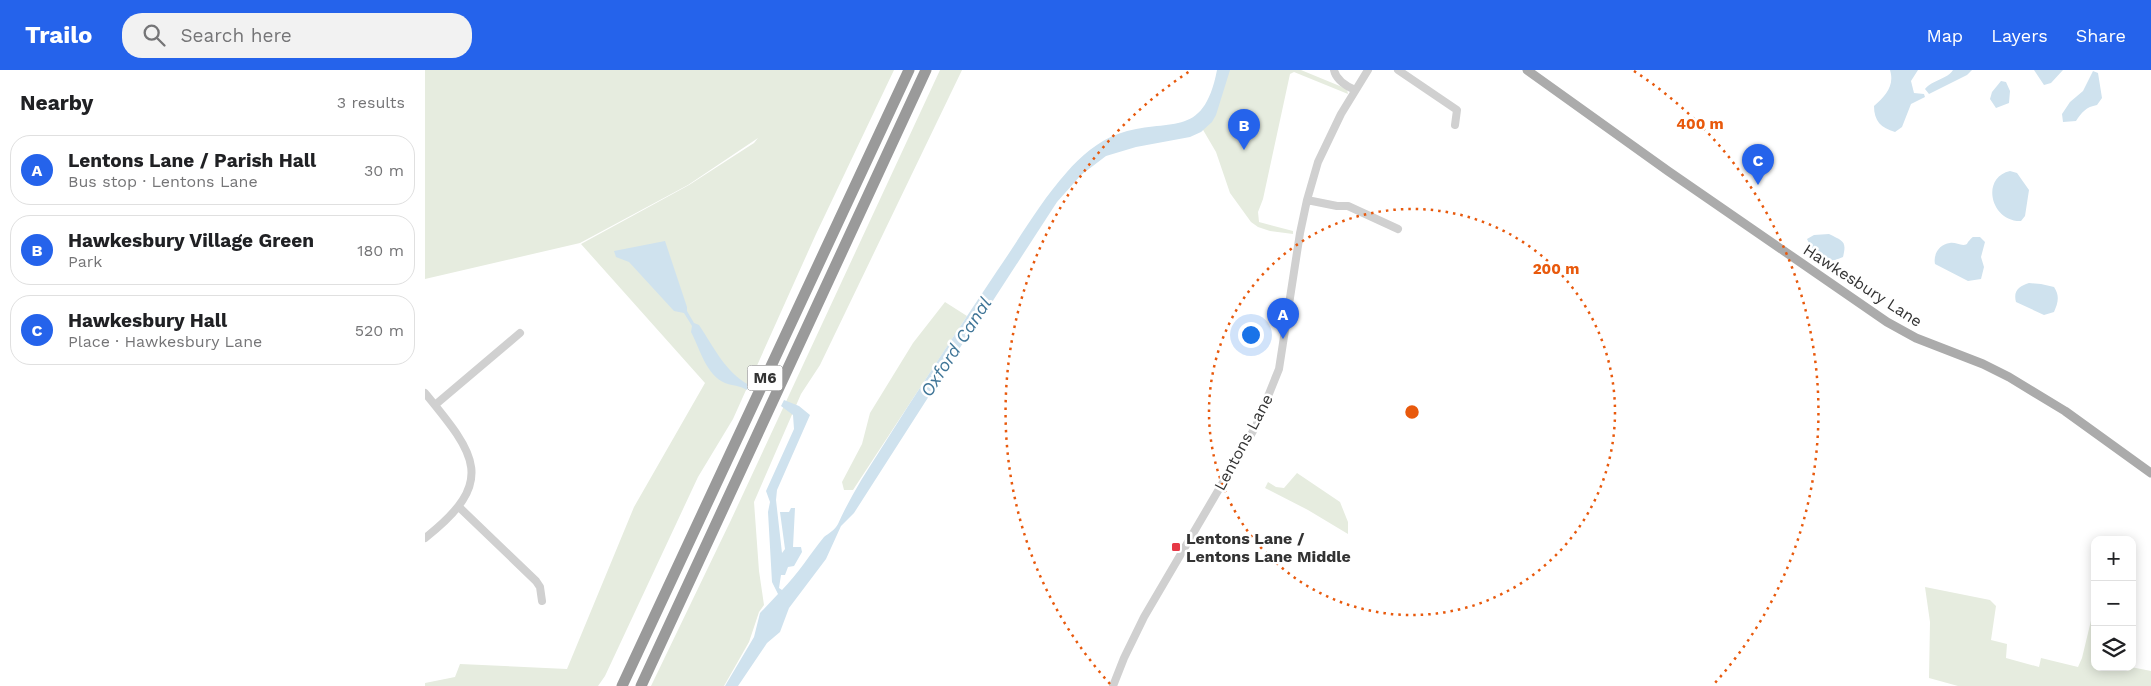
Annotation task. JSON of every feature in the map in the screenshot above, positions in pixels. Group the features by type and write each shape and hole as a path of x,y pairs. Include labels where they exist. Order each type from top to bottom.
{"highway":[{"name":"M6","path":"622,686 909,70"},
{"name":"M6","path":"641,686 926,70"}],"main road":[{"name":"Hawkesbury Lane","path":"1527,70 1668,171 1887,322 1916,338 1983,364 2009,377 2065,411 2151,473"}],"street":[{"path":"1334,70 1335,76 1355,90"},
{"name":"Lentons Lane","path":"1113,686 1144,617 1256,426 1279,370 1307,200 1321,154 1341,114 1368,70"},
{"path":"1398,70 1457,110 1455,125"},
{"path":"1307,200 1337,206 1348,206 1395,229"},
{"path":"435,405 520,333"},
{"path":"425,393 466,448 473,468 471,486 459,506 425,538"},
{"path":"459,506 536,581 542,601"}],"shaded area":[{"path":"425,70 894,70 816,234 733,419 698,477 605,676 598,686 425,686 425,683 455,677 460,664 567,669 634,507 705,383 581,244 689,185 754,143 758,138 688,185 580,243 425,279"},
{"path":"940,70 962,70 820,365 801,394 754,502 759,571 764,605 759,612 749,642 724,686 651,686 731,520"},
{"path":"1223,70 1301,70 1347,89 1348,94 1294,72 1290,74 1263,199 1258,212 1259,222 1293,231 1293,234 1270,231 1258,227 1251,222 1230,193 1216,152 1199,123"},
{"path":"945,302 967,316 853,490 844,490 842,482 862,444 870,413 913,343"},
{"path":"1297,473 1340,502 1348,522 1348,534 1308,510 1265,488 1268,482 1276,487 1284,488"},
{"path":"1925,587 1990,600 1996,606 1991,640 2007,644 2006,658 2039,667 2041,658 2078,667 2091,621 2091,671 2136,671 2136,668 2151,671 2151,686 1958,686 1929,678 1930,622"}],"water":[{"name":"Oxford Canal","path":"1217,70 1230,70 1216,115 1212,122 1201,132 1190,137 1136,147 1106,156 1081,175 1057,202 972,333 963,343 854,513 841,526 826,559 789,608 780,632 767,643 738,686 725,686 754,637 760,613 778,594 772,582 768,512 770,502 766,491 794,429 793,415 781,406 784,400 799,406 810,415 777,490 776,500 782,553 785,549 780,512 789,512 791,508 795,508 793,547 801,547 802,552 794,566 788,567 785,575 781,575 779,588 782,590 824,537 837,526 857,487 908,406 1048,195 1072,166 1097,145 1118,134 1136,129 1168,125 1193,117 1203,108 1211,93"},
{"path":"1890,70 1918,70 1911,81 1914,93 1924,94 1925,97 1911,104 1902,127 1895,132 1879,123 1874,111 1874,106 1890,86"},
{"path":"1953,70 1972,70 1967,75 1929,94 1925,89 1928,86 1947,76"},
{"path":"2034,70 2063,70 2051,83 2044,85"},
{"path":"2093,71 2098,73 2102,98 2097,105 2085,110 2076,121 2063,122 2062,114 2070,102 2083,91"},
{"path":"2001,81 2006,82 2010,91 2009,103 1996,108 1990,99 1992,92"},
{"path":"2010,171 2017,173 2029,190 2025,216 2021,221 2002,215 1993,199 1992,190 1995,182 2001,175"},
{"path":"1829,234 1838,238 1844,245 1843,257 1830,261 1817,255 1807,239 1814,235"},
{"path":"1973,237 1980,237 1985,242 1981,257 1984,267 1981,279 1968,281 1935,264 1936,254 1943,245 1952,243 1965,245"},
{"path":"665,241 687,311 733,374 749,385 747,390 725,383 713,374 708,368 691,332 692,326 684,313 674,311 629,262 616,257 614,251"},
{"path":"2029,283 2054,287 2058,300 2054,312 2044,315 2016,302 2016,292 2022,286"}],"place":[{"name":"Hawkesbury Village Green","path":"1244,150"},
{"name":"Hawkesbury Hall","path":"1758,185"},
{"name":"Lentons Lane / Parish Hall","path":"1283,339"},
{"name":"Lentons Lane / Lentons Lane Middle","path":"1176,547"}]}
